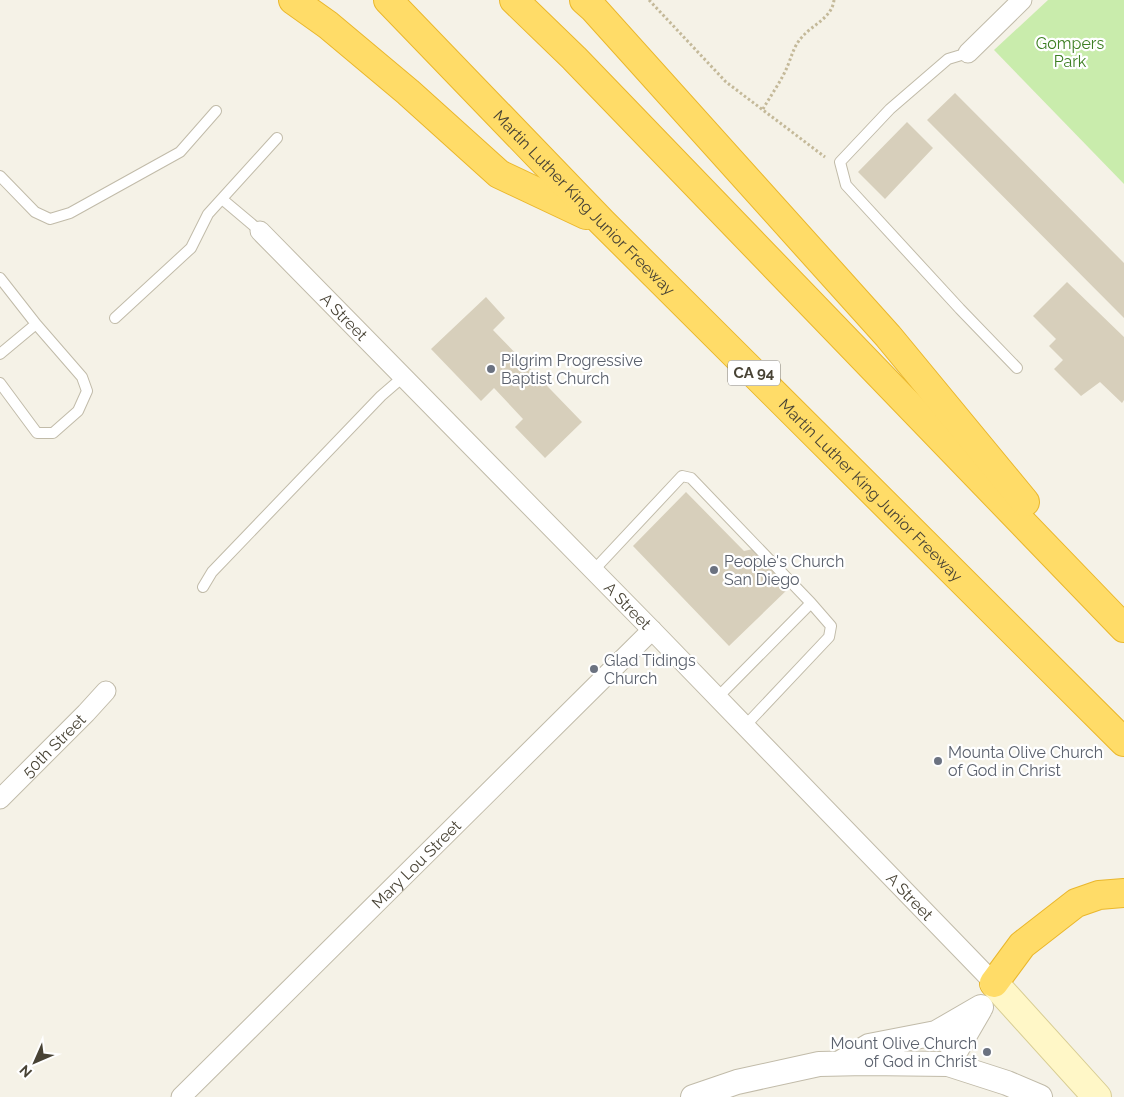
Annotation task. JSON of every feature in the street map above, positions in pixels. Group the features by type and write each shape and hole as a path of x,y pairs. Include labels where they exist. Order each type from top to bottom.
{"highway":[{"path":"293,0 328,25 408,92 499,174 602,222"},
{"name":"Martin Luther King Junior Freeway","path":"388,0 602,222 1124,742"},
{"path":"514,0 574,58 1124,628"},
{"path":"584,0 888,336 1124,623"},
{"path":"994,983 1022,944 1076,903 1099,894 1124,893"}],"main road":[{"name":"A Street","path":"994,983 1097,1097"}],"street":[{"path":"968,53 1022,0"},
{"name":"A Street","path":"260,231 652,630 994,983"},
{"name":"Mary Lou Street","path":"181,1097 652,630"},
{"name":"50th Street","path":"0,799 106,691"},
{"path":"948,1064 994,983"},
{"path":"839,1064 869,1046 936,1034 981,1007"},
{"path":"693,1097 737,1082 819,1064 948,1064 1008,1083 1040,1097"}],"lane":[{"path":"968,53 948,60 890,109 840,162 846,185 1017,368"},
{"path":"0,176 34,212 50,219 70,213 180,152 216,112"},
{"path":"115,318 191,248 208,214 277,138"},
{"path":"222,199 260,231"},
{"path":"0,278 36,324 82,377 87,391 78,411 53,434 38,433 0,383"},
{"path":"0,354 36,324"},
{"path":"204,587 218,565 381,396 403,377"},
{"path":"594,571 682,476 691,478 831,626 830,637 745,726"},
{"path":"717,698 811,603"}],"path":[{"path":"649,0 726,82 826,158 840,162"},
{"path":"763,109 788,66 792,52 802,36 828,14 834,0"}],"green space":[{"name":"Gompers Park","path":"1048,0 1124,0 1124,184 994,50"}],"building":[{"path":"955,93 1124,263 1124,318 927,120"},
{"path":"907,122 933,148 885,199 858,172"},
{"path":"1067,282 1124,337 1124,400 1122,403 1100,382 1081,396 1054,369 1063,360 1049,346 1056,339 1033,316"},
{"name":"Pilgrim Progressive Baptist Church","path":"486,297 505,318 493,330 582,422 545,458 515,427 523,419 494,388 481,401 431,349"},
{"name":"People's Church San Diego","path":"686,492 744,551 753,549 789,588 729,646 633,546"}],"place":[{"name":"Pilgrim Progressive Baptist Church","path":"491,369"},
{"name":"People's Church San Diego","path":"714,570"},
{"name":"Glad Tidings Church","path":"594,669"},
{"name":"Mounta Olive Church of God in Christ","path":"938,761"},
{"name":"Mount Olive Church of God in Christ","path":"987,1052"}]}
